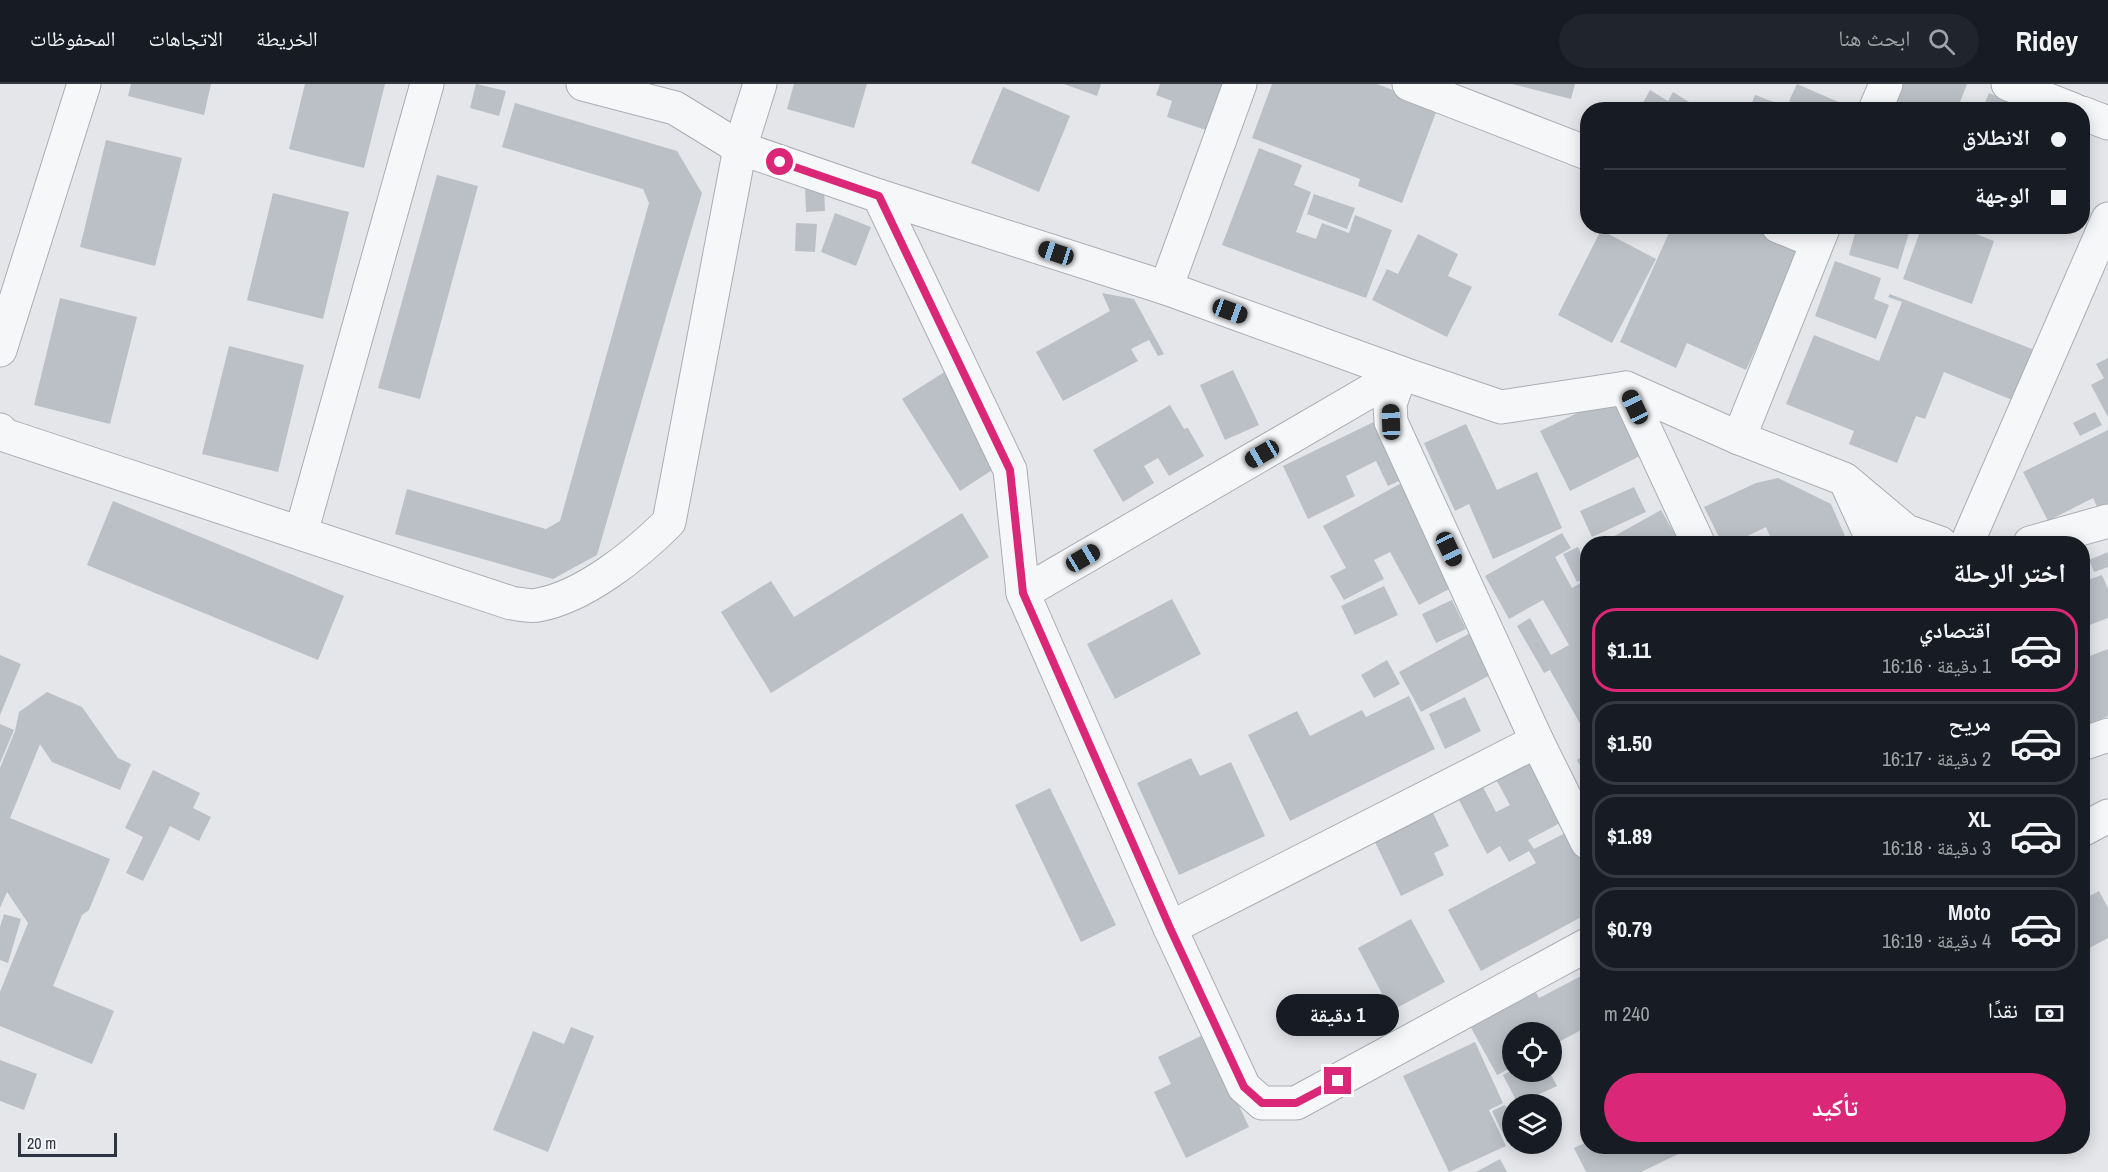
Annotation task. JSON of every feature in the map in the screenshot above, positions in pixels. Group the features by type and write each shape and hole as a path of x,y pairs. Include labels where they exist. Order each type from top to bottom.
{"street":[{"path":"0,350 84,84"},
{"path":"300,533 427,84"},
{"path":"583,84 670,96 740,148 879,196 1166,288 1501,407 1626,388 1739,438 1844,479 1906,531 1920,536"},
{"path":"0,430 4,435 511,603 537,606 576,593 642,548 669,522 740,148 760,84"},
{"path":"1166,288 1240,84"},
{"path":"1409,84 1580,150"},
{"path":"1878,102 1886,84"},
{"path":"2008,84 2054,102"},
{"path":"2090,115 2108,123"},
{"path":"879,196 1010,470 1023,593 1170,928 1244,1087 1262,1103 1296,1103 1580,949"},
{"path":"1970,536 2108,219"},
{"path":"1739,438 1820,234"},
{"path":"1023,593 1401,373"},
{"path":"1401,373 1390,404 1391,422 1537,741 1580,828"},
{"path":"1626,388 1695,536"},
{"path":"1844,479 1871,536"},
{"path":"2056,536 2108,521"},
{"path":"2090,741 2108,735"},
{"path":"1170,928 1537,741"},
{"path":"2090,826 2108,816"}],"building":[{"path":"131,84 211,84 204,115 128,96"},
{"path":"305,84 385,84 364,168 289,149"},
{"path":"476,84 506,91 499,116 470,108"},
{"path":"794,84 867,84 854,128 787,109"},
{"path":"1064,84 1101,84 1097,96"},
{"path":"1160,84 1225,84 1209,131 1167,117 1172,101 1156,95"},
{"path":"1272,84 1377,84 1438,107 1402,203 1358,186 1360,179 1252,138"},
{"path":"1512,84 1575,84 1571,99"},
{"path":"1797,84 1838,102 1791,102 1789,101"},
{"path":"1901,84 1967,84 1960,102 1893,102"},
{"path":"1003,87 1070,116 1039,192 971,163"},
{"path":"1650,90 1668,101 1673,92 1689,102 1643,102"},
{"path":"1989,93 2009,102 1985,102"},
{"path":"1755,95 1774,102 1752,102"},
{"path":"515,103 677,151 702,193 597,555 553,579 395,534 407,489 546,529 560,521 649,203 643,189 502,147"},
{"path":"106,140 182,158 155,266 80,247"},
{"path":"1259,148 1302,165 1294,185 1311,192 1296,232 1316,239 1322,223 1349,233 1355,215 1392,230 1366,298 1222,245"},
{"path":"437,175 478,186 420,399 378,388"},
{"path":"824,187 825,211 806,212 805,188"},
{"path":"273,193 349,212 323,319 247,300"},
{"path":"1314,194 1355,208 1347,229 1307,214"},
{"path":"835,213 871,227 856,266 821,252"},
{"path":"796,223 817,224 815,252 795,251"},
{"path":"1418,234 1458,254 1448,276 1472,287 1447,337 1372,300 1387,269 1398,274"},
{"path":"1599,234 1609,234 1656,259 1612,343 1558,315"},
{"path":"1668,234 1776,234 1802,246 1746,370 1687,343 1676,368 1620,342"},
{"path":"1855,234 1909,234 1898,269 1849,255"},
{"path":"1919,234 1976,234 1994,241 1972,304 1903,279"},
{"path":"1835,261 1881,278 1874,299 1889,305 1876,339 1815,316"},
{"path":"1102,293 1134,299 1164,354 1158,356 1149,340 1131,349 1138,361 1063,401 1036,352 1110,311"},
{"path":"1890,294 2037,351 2017,402 1944,372 1925,419 1916,416 1897,463 1849,444 1854,431 1786,404 1814,335 1879,361 1902,302 1888,297"},
{"path":"60,298 137,317 110,424 34,405"},
{"path":"229,346 304,365 278,472 202,454"},
{"path":"2108,358 2108,417 2091,385 2104,378 2096,364"},
{"path":"1233,370 1259,425 1225,440 1200,385"},
{"path":"946,371 1003,463 960,491 902,399"},
{"path":"1619,393 1648,452 1570,491 1540,431"},
{"path":"1170,405 1184,429 1188,428 1204,456 1169,476 1158,458 1144,466 1154,483 1123,502 1093,450"},
{"path":"2095,412 2102,425 2080,436 2073,423"},
{"path":"1382,418 1410,476 1388,486 1376,461 1346,476 1355,496 1308,519 1283,466"},
{"path":"1466,424 1497,490 1537,472 1562,528 1493,559 1469,504 1455,511 1424,443"},
{"path":"2108,430 2108,509 2100,513 2093,498 2048,521 2023,472"},
{"path":"1778,478 1831,504 1845,536 1770,536 1766,527 1747,536 1718,536 1704,507 1756,483"},
{"path":"1407,480 1462,582 1419,605 1390,552 1374,560 1384,579 1344,600 1330,576 1346,568 1323,526"},
{"path":"1634,487 1646,512 1592,536 1580,511"},
{"path":"113,501 344,596 318,660 87,565"},
{"path":"1661,510 1676,536 1615,536"},
{"path":"962,513 989,557 771,693 721,612 771,581 794,617"},
{"path":"1562,533 1571,548 1555,557 1572,588 1580,583 1580,724 1550,670 1544,673 1517,626 1530,618 1551,655 1569,645 1543,600 1509,619 1485,576"},
{"path":"1578,547 1580,581 1577,582 1563,554"},
{"path":"2108,552 2108,567 2094,572 2090,560"},
{"path":"2102,575 2108,589 2108,618 2090,625 2090,579"},
{"path":"1384,586 1398,615 1355,635 1341,606"},
{"path":"1172,599 1201,654 1115,699 1087,644"},
{"path":"1452,600 1466,629 1436,643 1422,614"},
{"path":"1472,632 1494,673 1421,712 1399,672"},
{"path":"2108,649 2108,716 2090,723 2090,656"},
{"path":"0,655 21,664 0,715"},
{"path":"1387,660 1400,684 1374,698 1361,675"},
{"path":"47,692 82,707 118,758 131,764 120,790 52,762 40,744 10,818 110,859 89,910 82,915 53,986 114,1011 92,1064 0,1026 0,992 28,923 7,892 0,908 0,768 15,731 19,712"},
{"path":"1409,696 1435,749 1290,821 1248,735 1297,711 1310,736 1362,710 1366,717"},
{"path":"1465,697 1481,731 1445,749 1429,714"},
{"path":"0,724 14,730 0,763"},
{"path":"1530,757 1564,821 1528,840 1534,849 1579,826 1580,918 1481,971 1448,910 1536,863 1529,851 1509,862 1500,846 1487,854 1459,800 1483,787 1496,812 1510,805 1494,776"},
{"path":"1191,758 1200,776 1231,762 1265,836 1179,875 1137,783"},
{"path":"153,770 200,793 193,808 211,817 199,841 170,826 143,881 126,873 143,837 125,828"},
{"path":"1050,788 1116,925 1081,942 1015,805"},
{"path":"1433,813 1449,846 1434,853 1444,875 1401,896 1375,842"},
{"path":"2099,891 2108,908 2108,938 2090,948 2090,896"},
{"path":"4,914 21,919 8,963 0,960 0,927"},
{"path":"1411,919 1445,982 1391,1011 1358,948"},
{"path":"1580,977 1580,1031 1562,1040 1562,1022 1502,1022 1502,1072 1497,1075 1469,1024 1534,989 1539,998"},
{"path":"571,1027 594,1036 548,1152 493,1130 533,1031 564,1044"},
{"path":"1205,1034 1249,1127 1186,1158 1154,1092 1171,1084 1158,1057"},
{"path":"1475,1042 1502,1101 1502,1104 1489,1110 1502,1138 1502,1148 1449,1172 1403,1076"},
{"path":"0,1060 37,1074 24,1110 0,1101"},
{"path":"1507,1082 1555,1082 1557,1086 1540,1094 1513,1094"},
{"path":"1502,1106 1502,1132 1492,1111"},
{"path":"1580,1145 1580,1154 1678,1154 1641,1172 1586,1172 1574,1148"},
{"path":"1500,1159 1507,1172 1476,1172"}],"route":[{"path":"780,162 879,196 1010,470 1023,593 1170,928 1244,1087 1262,1103 1296,1103 1338,1081"}]}
